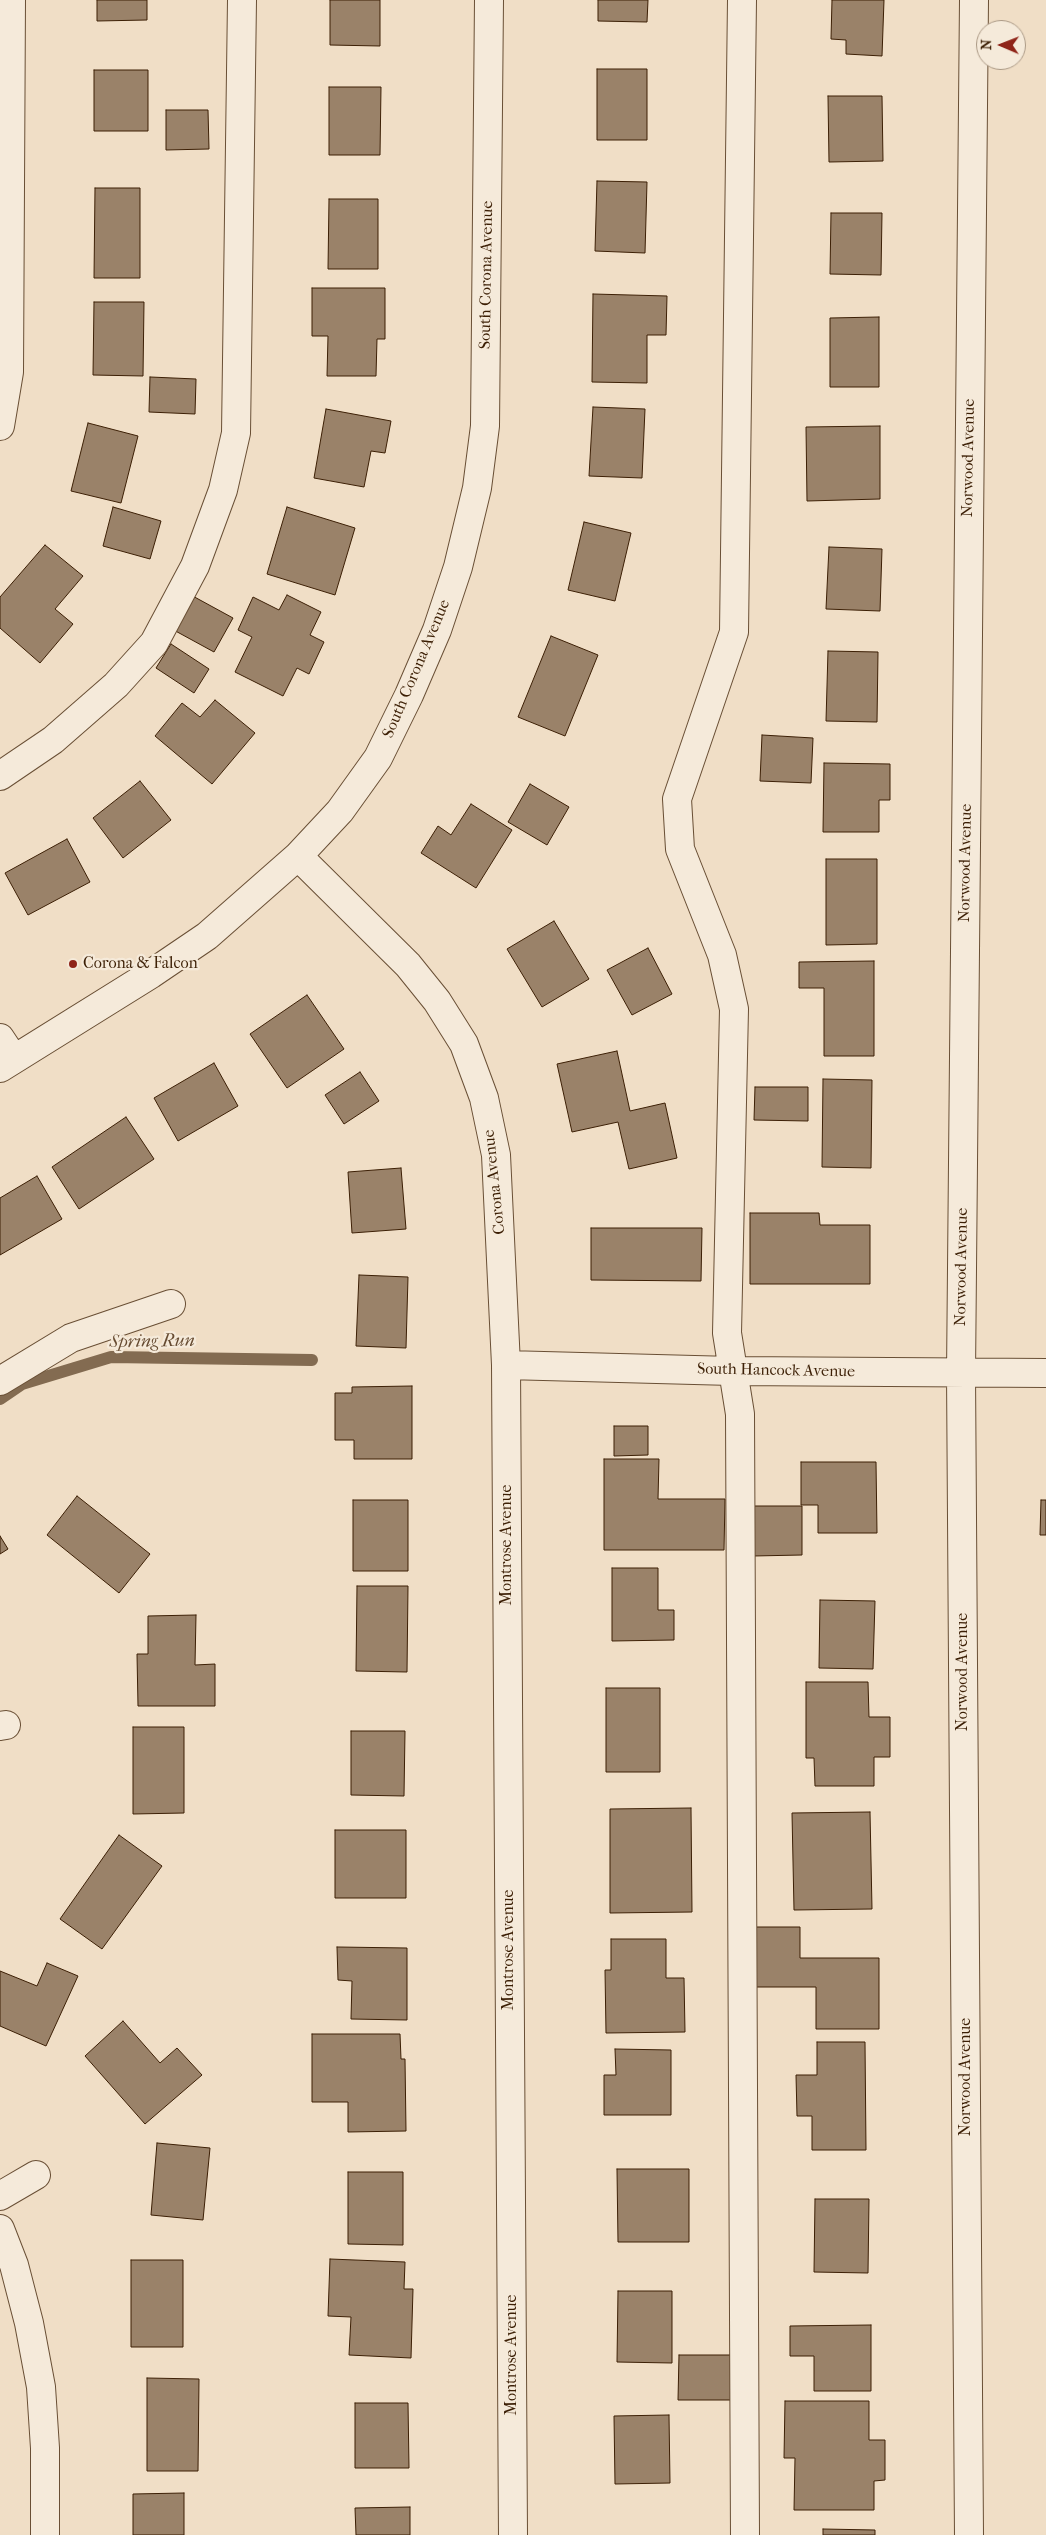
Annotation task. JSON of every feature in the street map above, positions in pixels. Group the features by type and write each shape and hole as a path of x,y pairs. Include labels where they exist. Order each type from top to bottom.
{"street":[{"path":"0,426 9,372 11,0"},
{"path":"0,776 53,740 116,685 154,644 195,566 223,490 236,433 242,0"},
{"name":"South Corona Avenue","path":"4,1055 151,974 207,936 298,856 340,810 378,758 410,695 437,630 458,567 477,488 485,426 490,0"},
{"path":"742,0 734,632 677,799 680,849 722,955 734,1009 727,1333 740,1414 745,2535"},
{"name":"Norwood Avenue","path":"969,2535 961,1373 974,0"},
{"name":"Corona Avenue","path":"298,856 408,965 437,1001 464,1044 484,1098 496,1155 506,1365"},
{"path":"0,1381 71,1338 170,1304"},
{"name":"South Hancock Avenue","path":"506,1365 732,1371 1046,1373"},
{"name":"Montrose Avenue","path":"506,1365 513,2535"},
{"path":"0,2196 36,2174"},
{"path":"0,2229 14,2265 30,2323 40,2387 45,2448 45,2535"}],"building":[{"path":"97,0 147,0 147,20 97,21"},
{"path":"330,0 380,0 380,46 330,45"},
{"path":"598,0 648,0 647,22 598,21"},
{"path":"832,0 884,0 882,56 846,54 846,40 831,39"},
{"path":"597,69 647,69 647,140 597,140"},
{"path":"94,70 148,70 148,131 94,131"},
{"path":"329,87 381,87 380,155 329,155"},
{"path":"828,96 882,96 883,161 829,162"},
{"path":"166,110 208,110 209,149 166,150"},
{"path":"597,181 647,182 645,253 595,251"},
{"path":"95,188 140,188 140,278 94,278"},
{"path":"329,199 378,199 378,269 328,269"},
{"path":"831,213 882,213 881,275 830,274"},
{"path":"312,288 385,288 385,339 377,339 376,376 327,376 328,336 312,336"},
{"path":"593,294 667,296 666,335 647,335 647,383 592,382"},
{"path":"94,302 144,302 143,376 93,375"},
{"path":"879,317 879,387 830,387 830,318"},
{"path":"150,377 196,379 195,414 149,412"},
{"path":"593,407 645,409 642,478 589,476"},
{"path":"326,409 391,421 385,453 371,451 364,487 314,478"},
{"path":"88,423 138,436 121,503 71,491"},
{"path":"880,426 880,499 807,501 806,427"},
{"path":"113,507 161,521 150,559 103,546"},
{"path":"287,507 355,528 335,595 267,574"},
{"path":"584,522 631,533 615,601 568,590"},
{"path":"45,545 83,576 55,609 73,624 40,663 0,628 0,597"},
{"path":"829,547 882,549 880,611 826,609"},
{"path":"189,594 233,618 214,652 170,628"},
{"path":"287,595 321,612 310,635 324,642 309,674 297,668 283,696 235,672 252,637 238,630 253,597 279,610"},
{"path":"551,636 598,655 565,736 518,717"},
{"path":"171,644 209,669 194,693 156,668"},
{"path":"828,651 878,652 877,722 826,721"},
{"path":"215,700 255,733 212,784 155,736 182,703 200,717"},
{"path":"762,735 813,738 811,783 760,781"},
{"path":"824,763 890,764 890,800 879,800 879,832 823,832"},
{"path":"140,781 171,820 123,858 93,818"},
{"path":"530,784 569,807 547,845 508,822"},
{"path":"471,804 512,830 476,888 421,853 438,826 451,835"},
{"path":"67,839 90,882 28,915 5,873"},
{"path":"826,859 877,859 877,944 826,945"},
{"path":"554,921 589,979 542,1007 507,949"},
{"path":"648,948 672,994 632,1015 607,970"},
{"path":"874,961 874,1056 824,1056 824,988 799,988 799,962"},
{"path":"307,995 344,1049 287,1088 250,1034"},
{"path":"617,1051 630,1111 665,1103 677,1158 629,1169 618,1122 572,1132 557,1064"},
{"path":"214,1063 238,1106 178,1141 154,1098"},
{"path":"360,1072 379,1101 344,1124 325,1095"},
{"path":"823,1079 872,1080 871,1168 822,1167"},
{"path":"755,1087 808,1087 808,1121 754,1120"},
{"path":"126,1117 154,1159 79,1209 52,1167"},
{"path":"401,1168 406,1229 352,1233 348,1172"},
{"path":"37,1176 62,1219 0,1255 0,1198"},
{"path":"750,1213 819,1213 820,1225 870,1225 870,1284 750,1284"},
{"path":"591,1228 702,1228 701,1281 591,1280"},
{"path":"359,1275 408,1277 406,1348 356,1346"},
{"path":"412,1386 412,1459 354,1459 354,1440 335,1440 335,1393 352,1393 352,1387"},
{"path":"614,1426 648,1426 648,1455 614,1456"},
{"path":"604,1459 659,1459 658,1499 725,1499 724,1550 604,1550"},
{"path":"801,1462 876,1462 877,1533 818,1533 818,1505 801,1505"},
{"path":"77,1496 150,1554 119,1593 47,1535"},
{"path":"353,1500 408,1500 408,1571 353,1571"},
{"path":"1041,1500 1046,1500 1046,1535 1040,1535"},
{"path":"752,1506 802,1506 802,1555 753,1556"},
{"path":"0,1536 8,1549 0,1554"},
{"path":"612,1568 658,1568 658,1610 674,1610 674,1640 612,1641"},
{"path":"357,1586 408,1586 407,1672 356,1671"},
{"path":"820,1600 875,1601 873,1669 819,1668"},
{"path":"196,1615 195,1665 215,1664 215,1706 138,1706 137,1654 148,1654 148,1616"},
{"path":"806,1682 868,1682 869,1717 890,1717 890,1757 874,1757 874,1786 815,1786 814,1758 806,1758"},
{"path":"606,1688 660,1688 660,1772 606,1772"},
{"path":"133,1727 184,1727 184,1813 133,1814"},
{"path":"351,1731 405,1731 404,1796 351,1795"},
{"path":"691,1808 692,1912 610,1913 610,1809"},
{"path":"870,1812 872,1909 794,1910 792,1813"},
{"path":"335,1830 406,1830 406,1898 335,1898"},
{"path":"119,1835 162,1866 102,1949 60,1919"},
{"path":"754,1927 800,1927 800,1958 879,1958 879,2029 816,2029 816,1987 755,1987"},
{"path":"611,1939 666,1939 666,1978 684,1978 685,2032 606,2033 605,1970 611,1970"},
{"path":"337,1947 407,1948 407,2020 351,2019 352,1981 338,1980"},
{"path":"47,1963 78,1976 46,2046 0,2026 0,1971 37,1986"},
{"path":"123,2021 160,2063 177,2048 202,2075 145,2124 85,2056"},
{"path":"312,2034 400,2034 401,2059 405,2059 406,2131 348,2132 348,2102 312,2102"},
{"path":"817,2042 865,2042 866,2150 812,2150 812,2116 797,2116 796,2075 817,2075"},
{"path":"615,2049 671,2050 671,2115 604,2115 604,2075 616,2075"},
{"path":"157,2143 210,2148 203,2220 151,2215"},
{"path":"617,2169 689,2169 689,2242 618,2242"},
{"path":"348,2172 403,2172 403,2245 348,2244"},
{"path":"815,2199 869,2199 868,2273 814,2272"},
{"path":"330,2259 405,2262 404,2289 413,2289 411,2358 349,2355 351,2317 328,2316"},
{"path":"131,2260 183,2260 183,2347 131,2347"},
{"path":"618,2291 672,2291 672,2363 617,2362"},
{"path":"871,2325 871,2391 814,2391 814,2356 790,2356 790,2326"},
{"path":"679,2355 734,2355 734,2400 678,2400"},
{"path":"147,2378 199,2379 198,2471 147,2471"},
{"path":"785,2401 869,2401 869,2440 885,2440 885,2480 874,2481 874,2510 794,2510 795,2458 784,2458"},
{"path":"355,2403 408,2403 409,2468 355,2468"},
{"path":"669,2415 670,2483 615,2484 614,2416"},
{"path":"184,2493 184,2535 133,2535 133,2494"},
{"path":"410,2507 410,2535 356,2535 355,2508"},
{"path":"823,2529 875,2530 875,2535 823,2535"}],"waterway":[{"name":"Spring Run","path":"0,1399 22,1384 111,1357 312,1360"}],"place":[{"name":"Corona & Falcon","path":"73,964"}]}
